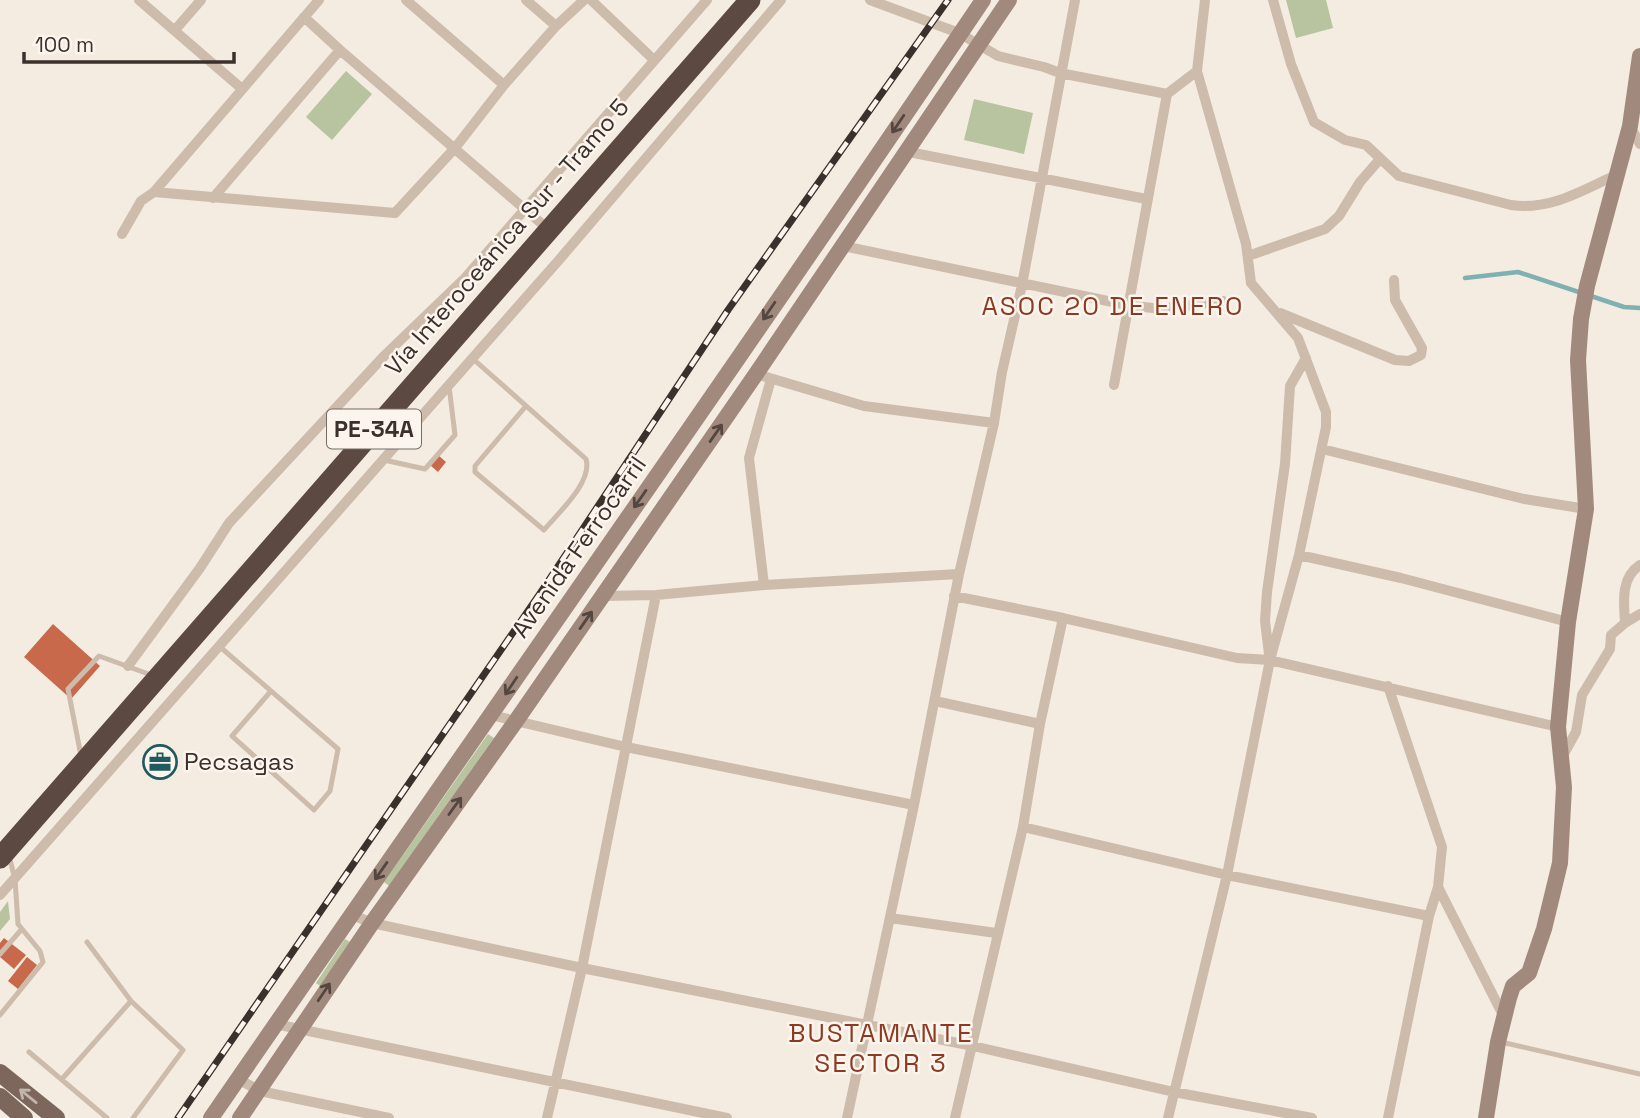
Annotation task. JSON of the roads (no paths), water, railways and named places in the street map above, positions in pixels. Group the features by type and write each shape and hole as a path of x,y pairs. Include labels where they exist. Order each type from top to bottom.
{"highway":[{"name":"Vía Interoceánica Sur - Tramo 5","path":"4,854 750,0"}],"main road":[{"name":"Avenida Ferrocarril","path":"211,1118 983,0"},
{"name":"Avenida Ferrocarril","path":"240,1118 372,923 603,596 764,377 843,246 909,152 1009,0"},
{"path":"1486,1118 1498,1042 1513,986 1529,973 1544,929 1560,863 1564,787 1558,727 1568,622 1586,509 1578,360 1581,319 1587,286 1630,125 1640,56"},
{"path":"0,1073 56,1118"},
{"path":"0,1097 24,1118"}],"street":[{"path":"139,0 241,88"},
{"path":"175,30 201,0"},
{"path":"122,234 141,201 154,192 319,0"},
{"path":"406,0 504,85"},
{"path":"526,0 556,26"},
{"path":"154,192 395,213 455,148 504,85 556,26 584,0"},
{"path":"591,0 654,60"},
{"path":"128,666 200,568 229,523 385,355 465,278 707,0"},
{"path":"0,895 559,260 781,0"},
{"path":"870,0 959,33 998,56 1044,66 1060,73 1167,94"},
{"path":"847,1118 914,805 954,596 994,423 1075,0"},
{"path":"1168,1118 1227,875 1270,660 1299,555 1326,427 1326,412 1298,338 1251,283 1248,256 1198,71 1205,0"},
{"path":"1273,0 1291,64 1314,122 1345,140 1366,145 1399,176 1529,208 1564,199 1618,174"},
{"path":"304,17 548,229"},
{"path":"213,198 340,50"},
{"path":"1114,385 1167,94 1198,71"},
{"path":"1630,125 1640,144"},
{"path":"909,152 1146,199"},
{"path":"1248,256 1325,229 1339,216 1360,182 1380,159"},
{"path":"843,246 1127,305 1161,309 1223,301"},
{"path":"1276,312 1395,359 1416,359 1421,355 1422,348 1395,300 1394,280"},
{"path":"1270,660 1265,611 1285,464 1290,386 1306,358"},
{"path":"764,585 749,458 764,377 864,406 994,423"},
{"path":"1322,449 1524,499 1586,509"},
{"path":"1299,555 1401,578 1568,622"},
{"path":"1625,623 1626,581 1640,565"},
{"path":"603,596 959,574"},
{"path":"547,1118 582,968 656,594"},
{"path":"954,596 1063,618 1237,659 1270,660 1558,727"},
{"path":"1561,759 1576,732 1582,695 1610,649 1611,635 1640,614"},
{"path":"956,1118 996,933 1023,827 1040,724 1063,618"},
{"path":"1388,686 1442,848 1438,887 1429,916 1388,1118"},
{"path":"935,701 1040,724"},
{"path":"491,715 626,747 914,805"},
{"path":"1023,827 1227,875 1429,916"},
{"path":"1438,887 1505,1019"},
{"path":"350,914 372,923 582,968 868,1024 1174,1092 1312,1118"},
{"path":"890,918 996,933"},
{"path":"275,1024 727,1118"},
{"path":"238,1079 260,1091 389,1118"}],"lane":[{"path":"471,358 526,406 586,459 589,467 585,480 544,530 475,472 475,467 526,406"},
{"path":"384,460 425,469 455,436 449,383"},
{"path":"219,646 271,691 338,749 330,791 314,810 232,736 271,691"},
{"path":"82,764 68,689 99,656 157,677"},
{"path":"0,1015 43,962 40,951 18,924 15,879 4,854"},
{"path":"0,954 21,930"},
{"path":"87,942 131,1001 183,1050 133,1118"},
{"path":"62,1079 131,1001"},
{"path":"1498,1042 1640,1074"},
{"path":"29,1052 107,1118"}],"waterway":[{"path":"1465,278 1518,272 1624,307 1640,308"}],"railway":[{"path":"178,1118 541,592 728,310 948,0"}],"place":[{"name":"Pecsagas","path":"160,762"}],"district":[{"name":"ASOC 20 DE ENERO","path":"1113,306"},
{"name":"BUSTAMANTE SECTOR 3","path":"881,1048"}]}
